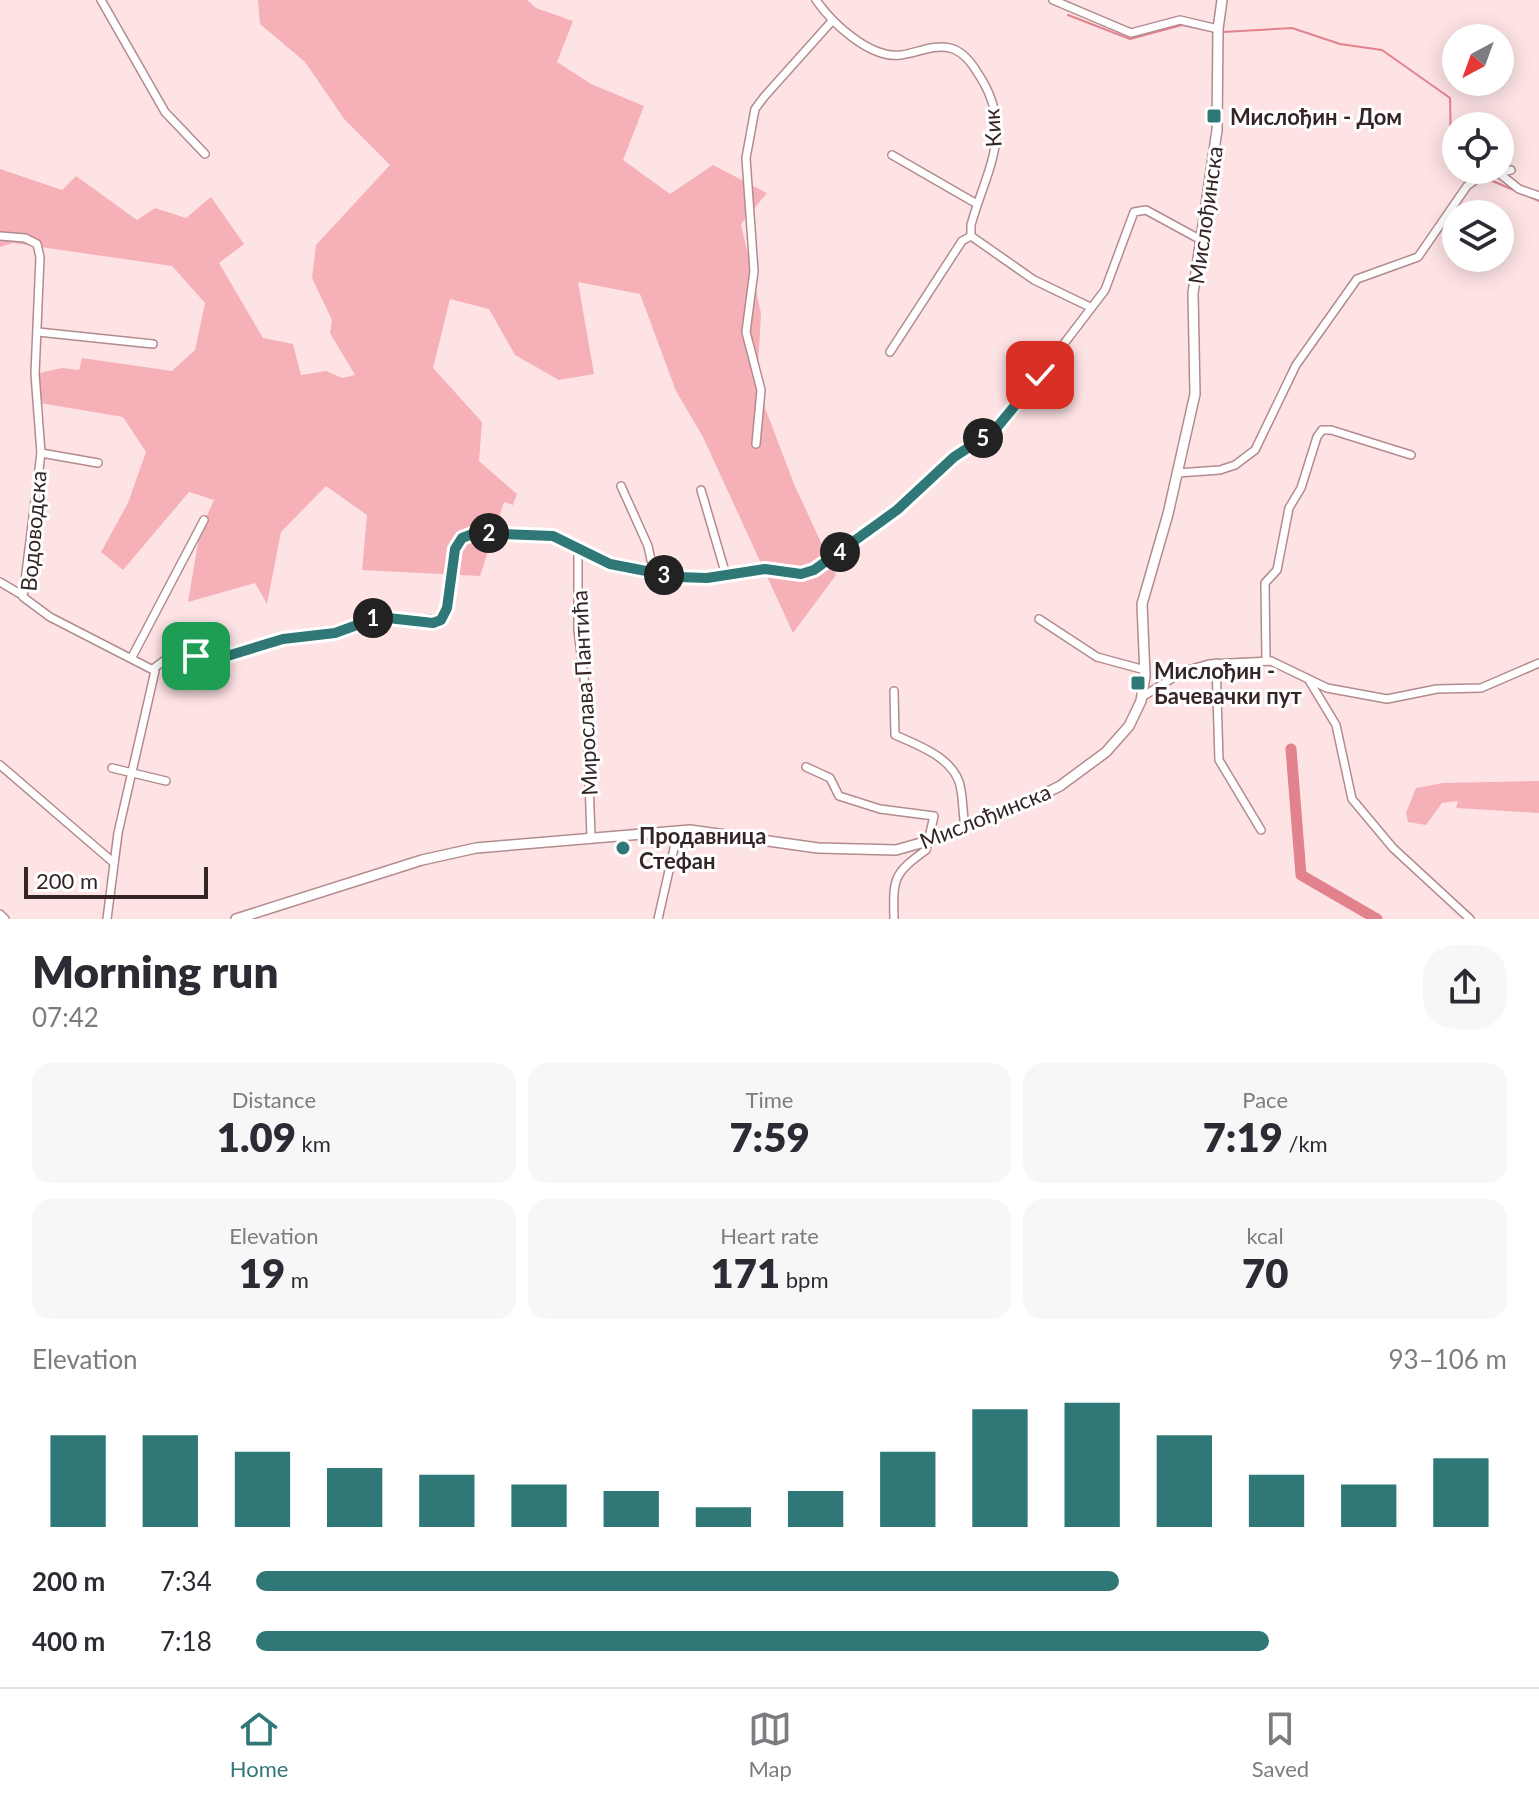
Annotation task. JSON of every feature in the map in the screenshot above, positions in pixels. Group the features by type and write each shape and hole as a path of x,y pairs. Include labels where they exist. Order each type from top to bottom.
{"main road":[{"name":"Мислођинска","path":"236,919 455,851 678,831 710,832 837,850 889,851 930,841 1052,791 1098,759 1129,726 1142,697 1145,670 1142,604 1196,387 1193,301 1218,125 1218,29 1222,0"}],"street":[{"path":"101,0 165,112 205,154"},
{"name":"Кик","path":"816,0 832,21 884,53 900,55 950,48 967,58 988,94 997,128 996,154 977,204 971,236"},
{"path":"1053,0 1131,33 1180,20 1218,29"},
{"path":"756,444 761,390 746,332 754,271 746,190 747,139 755,109 832,21"},
{"path":"892,155 977,204"},
{"path":"1177,473 1220,470 1235,465 1255,450 1296,365 1357,279 1418,257 1470,184"},
{"path":"1513,184 1539,196"},
{"path":"107,919 114,863 153,669 174,653 224,657 283,639 335,633 379,617 433,623 441,620 447,608 455,549 467,535 546,534 610,564 654,574 707,578 765,569 801,574 821,566 897,510 954,457 1003,422 1105,290 1128,221 1136,210 1150,212 1201,240"},
{"name":"Водоводска","path":"0,236 25,238 37,244 40,257 35,374 41,453 22,595 50,617 153,669"},
{"path":"890,352 962,241 971,236 1034,280 1090,307"},
{"path":"38,332 153,344"},
{"path":"1266,661 1265,583 1277,570 1289,508 1301,488 1317,437 1322,430 1331,430 1411,455"},
{"path":"41,453 98,463"},
{"path":"621,486 648,546 654,574"},
{"path":"701,490 726,575"},
{"path":"132,657 204,520"},
{"name":"Мирослава Пантића","path":"578,548 578,630 586,694 591,837"},
{"path":"0,582 22,595"},
{"path":"1039,619 1097,657 1145,670"},
{"path":"1142,697 1191,668 1216,663 1277,662 1310,682 1344,693 1387,699 1437,689 1481,688 1539,663"},
{"path":"1216,663 1219,760 1261,830"},
{"path":"1310,682 1336,725 1352,799 1393,848 1470,919"},
{"path":"894,691 895,735 920,746 954,769 961,788 965,828"},
{"path":"0,765 114,863"},
{"path":"806,767 830,778 839,796 880,809 934,816 926,850 899,870 893,892 894,919"},
{"path":"112,768 166,781"},
{"path":"658,919 678,831"},
{"path":"0,914 5,919"}],"shaded area":[{"path":"258,0 527,0 536,8 573,21 557,62 591,84 644,106 623,160 670,194 713,165 767,193 741,224 761,313 757,387 794,484 836,575 793,633 703,437 676,391 640,294 578,282 594,374 559,380 515,355 489,309 450,299 433,368 482,422 479,461 517,494 513,505 504,502 480,576 362,570 367,515 326,486 281,532 267,604 255,583 188,602 200,531 214,500 189,492 123,570 101,552 128,503 146,452 123,417 40,403 39,373 62,368 79,370 82,358 172,371 195,350 205,303 172,266 13,243 0,247 0,169 62,190 76,176 137,220 155,208 186,218 211,197 244,244 219,263 263,338 293,344 301,375 326,371 342,378 355,375 330,333 332,320 312,278 316,245 390,165 345,120 305,62 260,24"},
{"path":"1539,781 1539,813 1456,808 1458,801 1442,803 1426,825 1408,822 1406,813 1416,788 1443,783"}],"waterway":[{"path":"1068,15 1130,39 1182,25 1215,32"},
{"path":"1223,32 1292,28 1340,44 1382,50 1450,98 1450,112"},
{"path":"1500,184 1539,201"},
{"path":"1291,749 1301,875 1377,919"}],"place":[{"name":"Мислођин - Дом","path":"1214,116"},
{"name":"Мислођин - Бачевачки пут","path":"1138,683"},
{"name":"Продавница Стефан","path":"623,848"}],"route":[{"path":"196,656 224,657 283,639 335,633 379,617 433,623 441,620 447,608 457,543 475,533 546,534 561,538 610,564 677,577 707,578 765,569 801,574 809,572 897,510 954,457 994,431 1040,375"}]}
